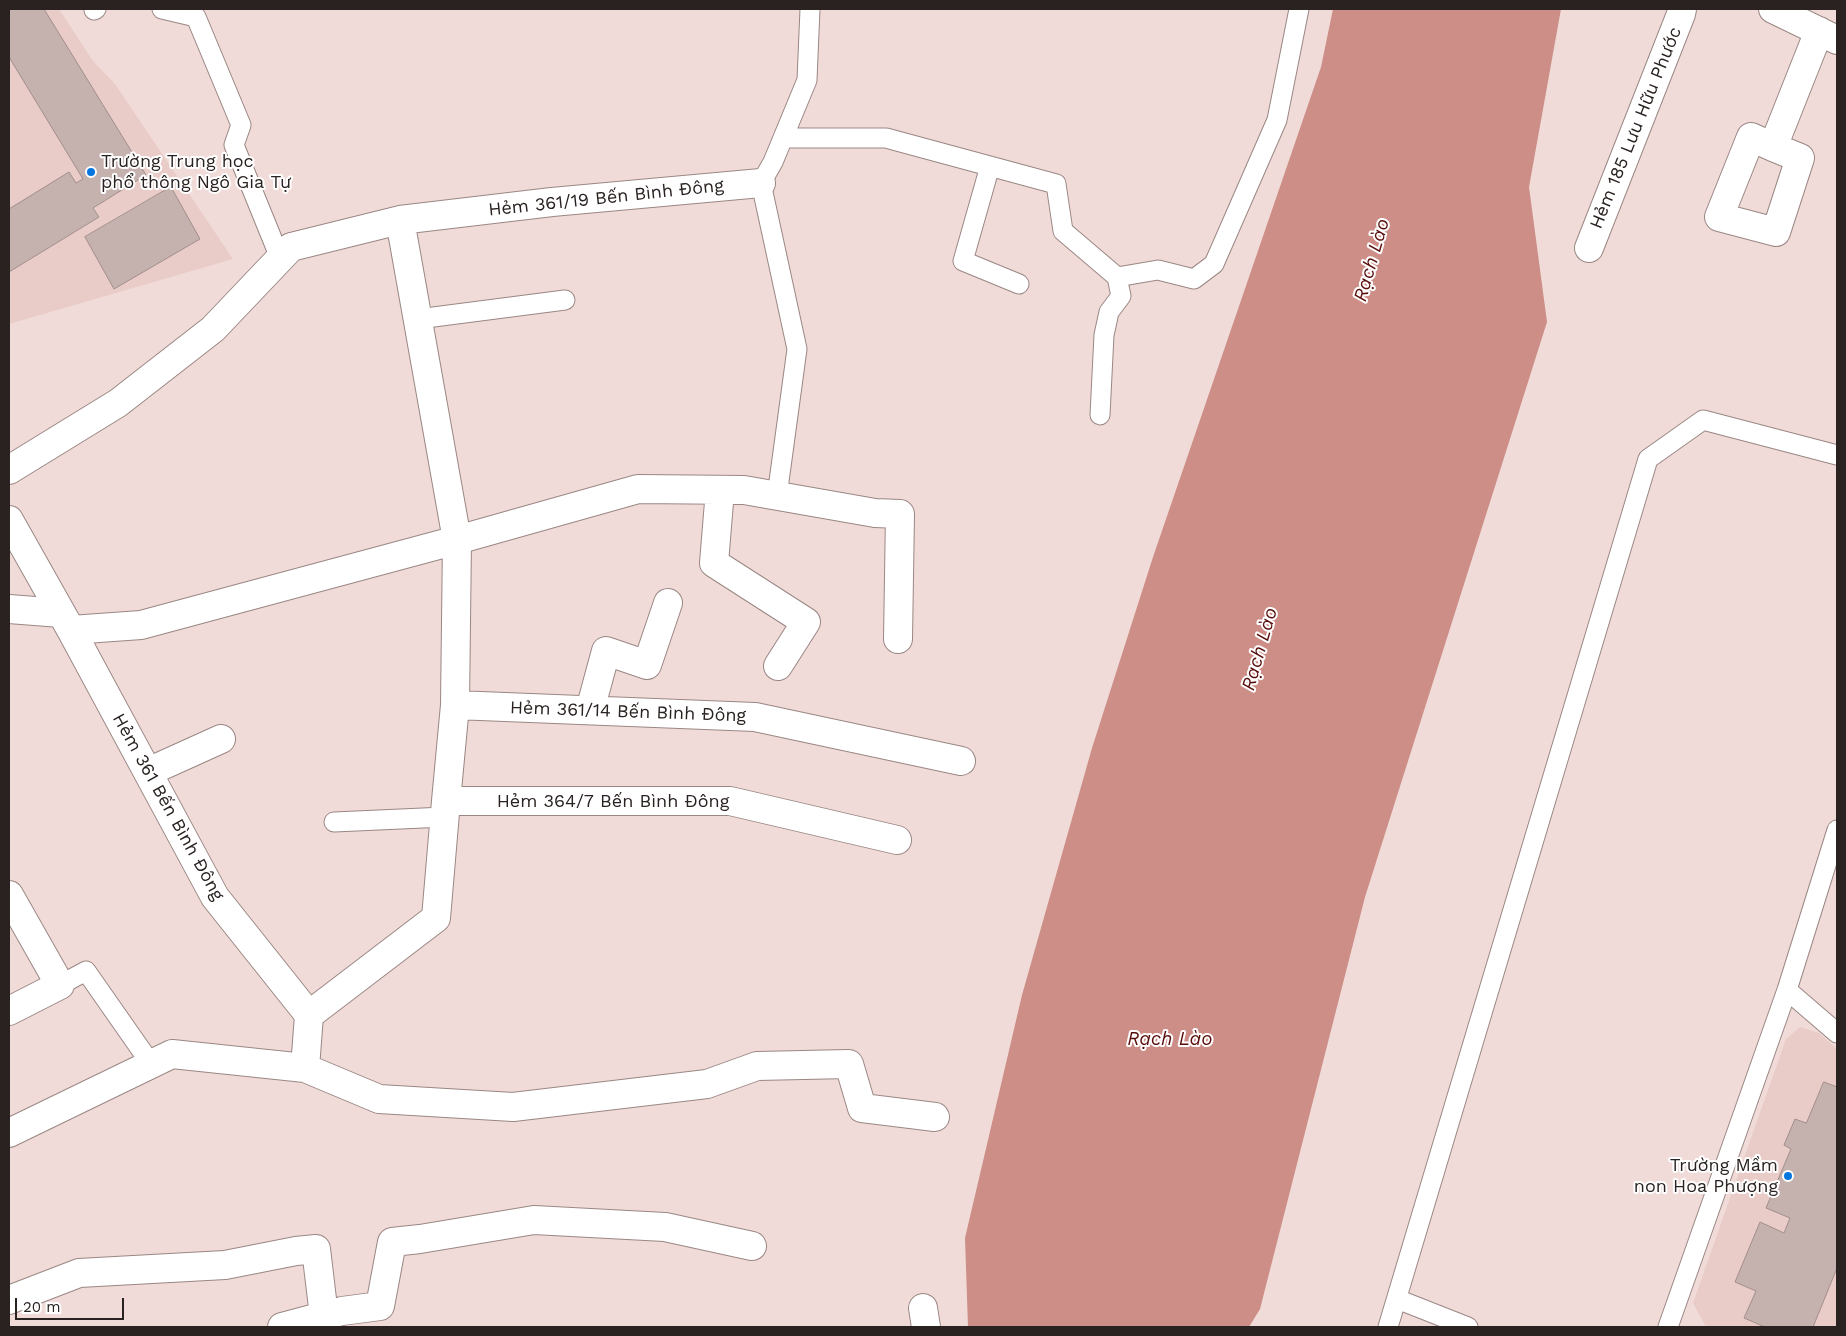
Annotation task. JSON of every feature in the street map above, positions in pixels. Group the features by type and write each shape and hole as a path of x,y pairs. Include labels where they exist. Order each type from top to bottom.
{"street":[{"name":"Hẻm 185 Lưu Hữu Phước","path":"1589,248 1682,9"},
{"path":"1773,9 1828,35 1773,147"},
{"name":"Hẻm 361/19 Bến Bình Đông","path":"9,470 118,403 213,329 291,247 400,220 552,202 762,183"},
{"path":"305,1068 309,1015 436,918 455,705 457,540 400,220"},
{"path":"9,609 66,621 141,625 638,489 744,490 876,512 900,514 898,639"},
{"path":"720,490 714,563 806,622 778,666"},
{"name":"Hẻm 361 Bến Bình Đông","path":"9,520 66,621 215,897 309,1015"},
{"path":"590,710 606,651 647,665 668,603"},
{"name":"Hẻm 361/14 Bến Bình Đông","path":"455,705 755,717 961,761"},
{"path":"148,772 221,739"},
{"name":"Hẻm 364/7 Bến Bình Đông","path":"445,809 730,801 896,840"},
{"path":"9,895 60,985 9,1011"},
{"path":"9,1133 172,1054 305,1068 379,1100 513,1107 707,1084 757,1066 850,1064 862,1108 935,1117"},
{"path":"282,1327 337,1318 380,1306 392,1242 534,1220 665,1227 752,1246"},
{"path":"9,1300 79,1273 225,1265 316,1249 337,1318"}],"lane":[{"path":"162,9 196,17 241,125 234,145 280,258"},
{"path":"777,496 797,349 762,183 807,80 810,9"},
{"path":"1117,277 1158,270 1194,279 1214,264 1277,120 1299,9"},
{"path":"783,138 886,138 1056,184 1064,231 1117,277 1121,296 1108,312 1104,335 1100,415"},
{"path":"990,166 963,261 1019,284"},
{"path":"418,319 565,300"},
{"path":"1388,1327 1648,459 1703,420 1837,456"},
{"path":"334,822 445,809"},
{"path":"1668,1327 1786,990 1837,830"},
{"path":"60,985 86,971 151,1064"},
{"path":"1786,990 1837,1033"},
{"path":"1397,1299 1468,1327"}],"shaded area":[{"name":"Trường Trung học phổ thông Ngô Gia Tự","path":"9,9 59,9 93,61 115,84 233,259 9,324"},
{"name":"Trường Mầm non Hoa Phượng","path":"1800,1027 1819,1033 1837,1049 1837,1327 1706,1327 1693,1303 1786,1039"}],"water":[{"name":"Rạch Lào","path":"1333,9 1561,9 1529,187 1547,322 1365,897 1260,1309 1249,1327 968,1327 965,1238 1022,995 1092,748 1153,557 1321,67"}],"building":[{"path":"9,9 44,9 146,175 93,208 99,217 9,272 9,209 69,172 76,183 83,179 9,57"},
{"path":"171,187 200,239 114,289 85,237"},
{"path":"1824,1082 1837,1087 1837,1268 1813,1327 1765,1327 1744,1318 1756,1291 1735,1282 1760,1222 1784,1233 1790,1218 1766,1208 1791,1149 1784,1145 1795,1119 1806,1123"}],"place":[{"name":"Trường Trung học phổ thông Ngô Gia Tự","path":"91,172"},
{"name":"Trường Mầm non Hoa Phượng","path":"1788,1176"}]}
